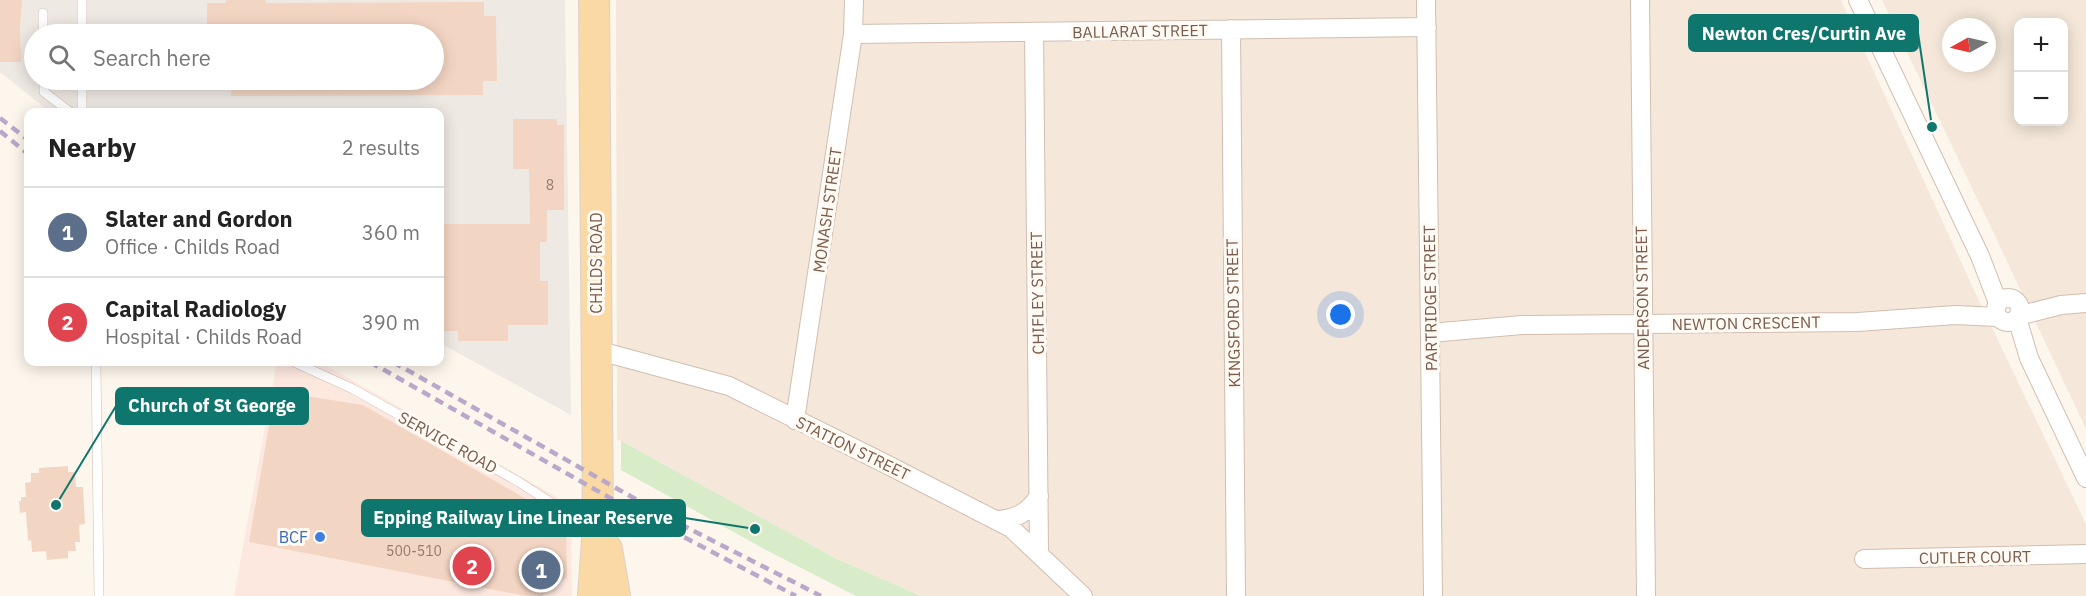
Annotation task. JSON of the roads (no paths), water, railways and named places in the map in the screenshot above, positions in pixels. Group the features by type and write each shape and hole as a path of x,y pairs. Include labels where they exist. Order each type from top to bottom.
{"main road":[{"name":"CHILDS ROAD","path":"593,596 598,526 594,0"},
{"name":"CHILDS ROAD","path":"598,526 608,553 615,596"}],"street":[{"name":"MONASH STREET","path":"795,420 853,34 854,0"},
{"name":"PARTRIDGE STREET","path":"1426,0 1433,596"},
{"name":"ANDERSON STREET","path":"1640,0 1646,596"},
{"path":"1858,0 2086,478"},
{"name":"BALLARAT STREET","path":"853,34 1427,27"},
{"name":"KINGSFORD STREET","path":"1231,29 1236,596"},
{"name":"CHIFLEY STREET","path":"1034,32 1039,553"},
{"name":"NEWTON CRESCENT","path":"1430,333 1522,325 1858,322 2086,303"},
{"name":"STATION STREET","path":"596,350 713,380 996,520 1022,536 1083,596"},
{"path":"996,520 1018,516 1033,506 1039,496"},
{"name":"CUTLER COURT","path":"1864,559 2086,554"}],"lane":[{"path":"82,0 82,24"},
{"path":"43,12 43,24"},
{"path":"44,90 65,108"},
{"path":"82,90 82,108"},
{"path":"96,366 99,596"},
{"name":"SERVICE ROAD","path":"302,366 372,399 519,482 573,517 598,526"}],"railway":[{"path":"0,118 24,137"},
{"path":"0,131 24,151"},
{"path":"377,366 619,503 796,596"},
{"path":"400,366 678,523 821,596"}],"place":[{"name":"Newton Cres/Curtin Ave","path":"1932,127"},
{"name":"Church of St George","path":"56,505"},
{"name":"Epping Railway Line Linear Reserve","path":"755,529"},
{"name":"BCF","path":"320,537"},
{"name":"Capital Radiology","path":"472,566"},
{"name":"Slater and Gordon","path":"541,570"}]}
